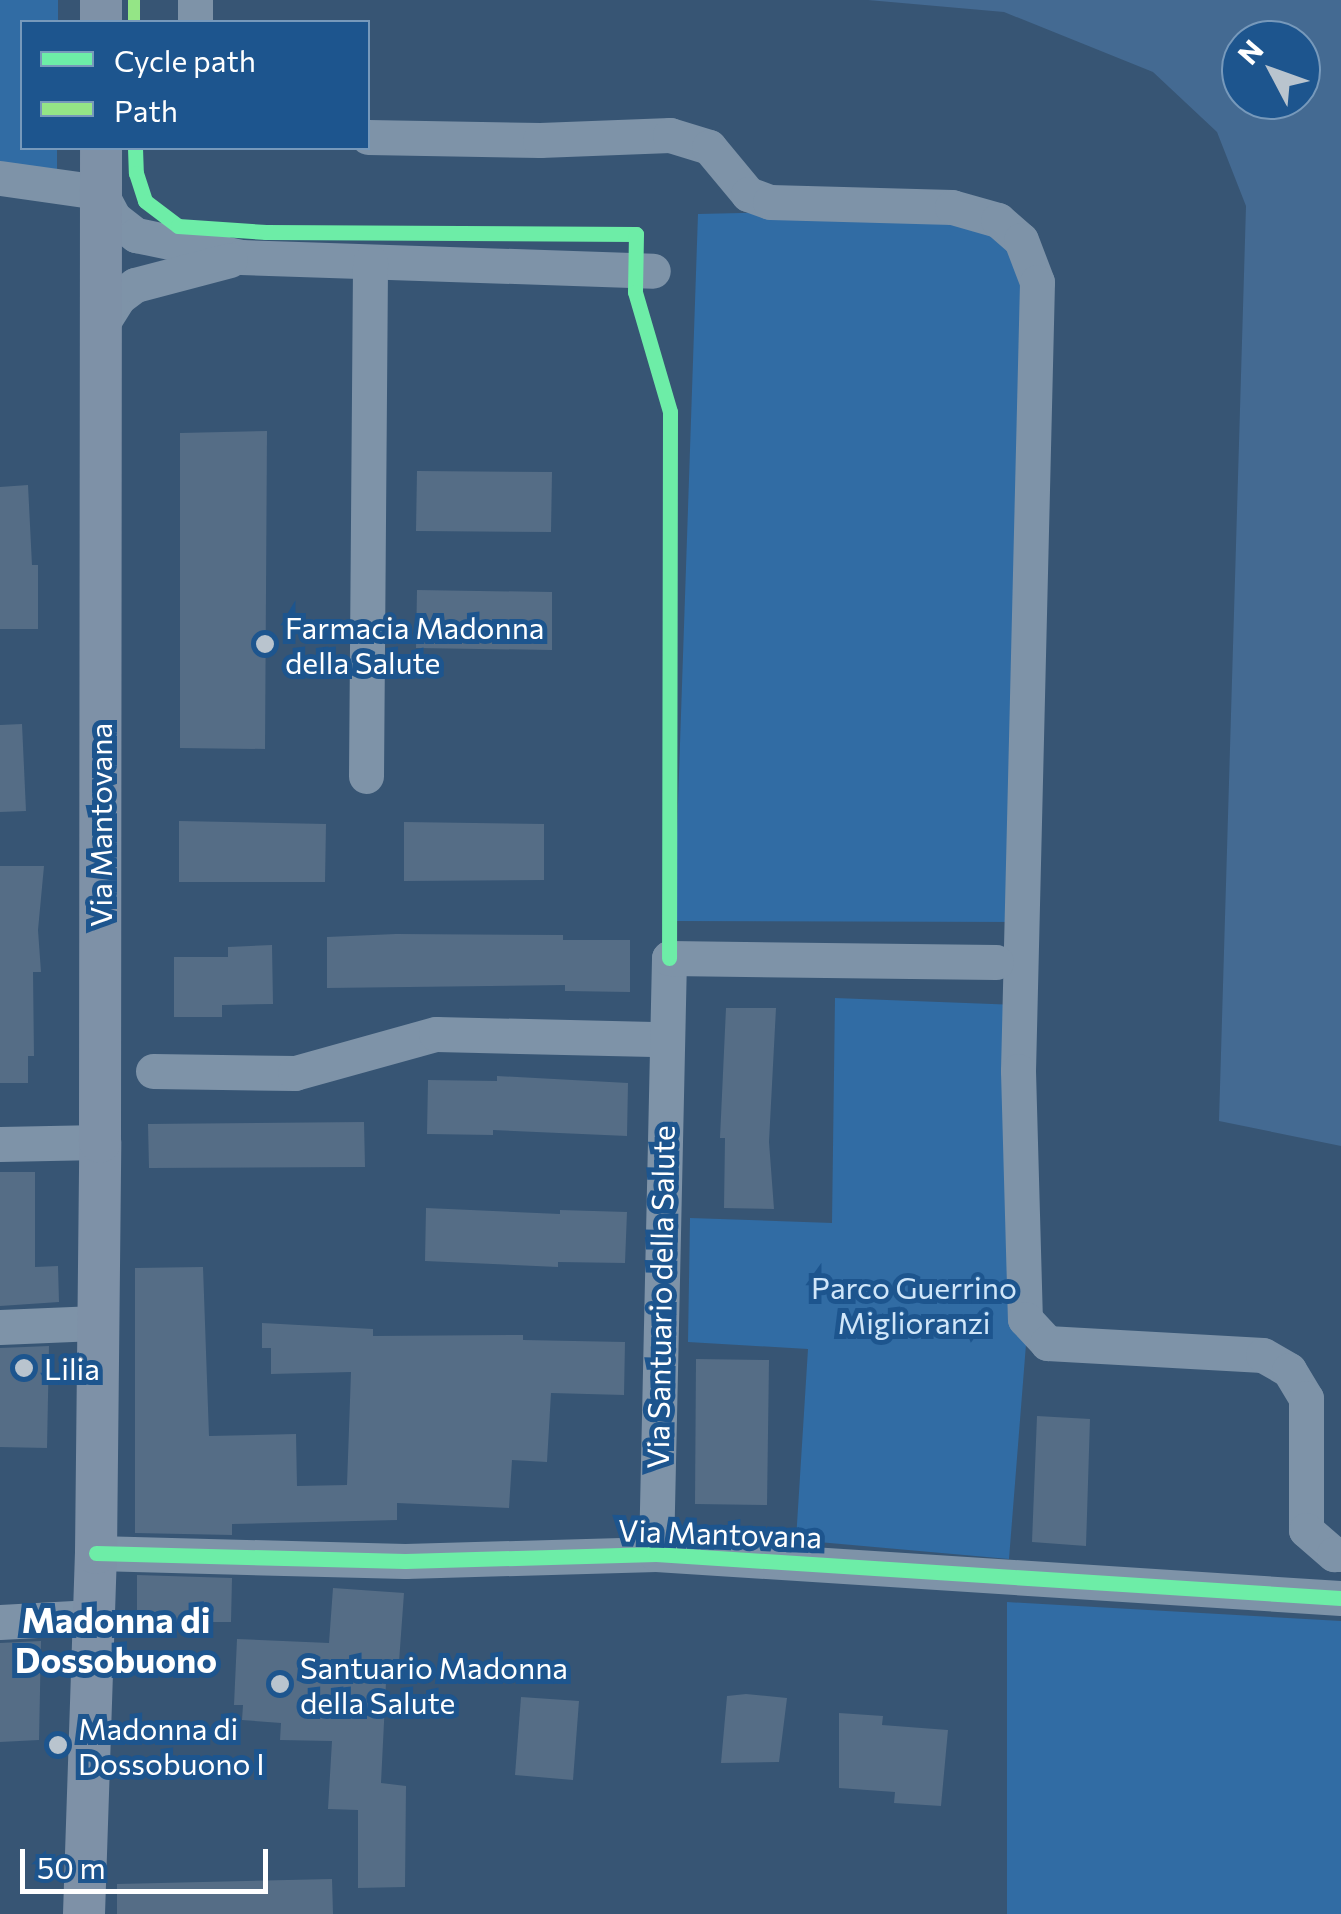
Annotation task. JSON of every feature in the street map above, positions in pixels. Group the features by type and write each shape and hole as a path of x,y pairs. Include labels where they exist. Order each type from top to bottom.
{"main road":[{"name":"Via Mantovana","path":"84,1914 96,1553 100,1142 101,150"}],"street":[{"path":"370,137 540,140 670,135 710,147 748,194 770,202 952,207 998,220 1022,240 1038,282 1018,1071 1025,1318 1047,1343 1263,1355 1289,1370 1306,1398 1306,1530 1334,1554 1341,1554"},
{"path":"0,178 100,192 114,218 136,235 240,258 653,271"},
{"path":"100,327 119,297 135,285 240,258"},
{"path":"366,776 370,262"},
{"name":"Via Santuario della Salute","path":"656,1554 664,1039 669,958 996,962"},
{"path":"152,1071 294,1073 436,1034 664,1039"},
{"path":"0,1144 100,1142"},
{"path":"0,1327 96,1322"},
{"name":"Via Mantovana","path":"96,1553 405,1562 656,1554 1341,1598"},
{"path":"0,1622 92,1617"}],"green space":[{"path":"0,0 58,0 58,20 20,20 20,150 57,150 57,182 0,174"},
{"path":"959,208 1024,256 1026,922 674,921 698,214"},
{"name":"Parco Guerrino Miglioranzi","path":"835,998 1020,1005 1028,1319 1009,1559 796,1540 808,1349 688,1342 690,1218 832,1223"},
{"path":"1007,1602 1341,1621 1341,1914 1007,1914"}],"shaded area":[{"path":"868,0 1341,0 1341,1146 1219,1121 1246,206 1217,132 1153,72 1004,12"}],"building":[{"path":"267,431 265,749 180,748 180,433"},
{"path":"417,471 552,472 551,532 416,531"},
{"path":"28,485 32,565 38,565 38,629 0,629 0,487"},
{"path":"417,590 552,592 552,650 416,648"},
{"path":"22,724 26,811 0,812 0,725"},
{"path":"179,821 326,824 325,882 179,882"},
{"path":"404,822 544,824 544,880 404,881"},
{"path":"0,866 44,866 38,930 41,972 33,972 34,1056 28,1056 28,1083 0,1083"},
{"path":"563,935 563,940 630,940 630,992 565,991 565,985 327,988 327,937"},
{"path":"272,945 273,1004 222,1005 222,1017 174,1017 174,957 228,957 228,947"},
{"path":"726,1008 776,1008 769,1142 774,1209 724,1208 725,1138 720,1138"},
{"path":"497,1076 628,1083 627,1136 493,1130 493,1135 427,1134 428,1080 497,1081"},
{"path":"364,1122 365,1167 149,1168 148,1124"},
{"path":"0,1172 35,1172 35,1267 58,1266 59,1302 0,1306"},
{"path":"426,1208 560,1214 560,1210 627,1212 625,1263 558,1262 558,1267 425,1261"},
{"path":"203,1267 209,1436 296,1434 297,1486 347,1485 351,1372 271,1374 271,1348 262,1348 262,1323 373,1329 373,1336 523,1335 523,1340 625,1342 624,1395 551,1393 547,1462 512,1460 509,1508 397,1503 397,1520 232,1524 232,1535 135,1533 135,1268"},
{"path":"49,1346 47,1448 0,1447 0,1348"},
{"path":"696,1359 769,1360 767,1505 695,1504"},
{"path":"1037,1416 1090,1419 1086,1546 1032,1542"},
{"path":"137,1575 232,1578 231,1622 137,1622"},
{"path":"333,1588 404,1593 399,1662 387,1662 381,1783 406,1786 405,1887 358,1888 358,1810 328,1809 332,1741 280,1740 281,1723 242,1720 243,1705 234,1705 237,1639 329,1643"},
{"path":"41,1641 39,1740 0,1742 0,1643"},
{"path":"727,1696 787,1698 779,1762 721,1763"},
{"path":"521,1697 579,1701 573,1780 515,1775"},
{"path":"839,1713 883,1716 882,1725 948,1730 941,1806 894,1803 895,1792 839,1788"},
{"path":"332,1879 333,1914 117,1914 117,1884"}],"marked path":[{"path":"134,0 134,20"}],"cycle path":[{"path":"135,150 136,173 145,201 178,226 266,232 636,234 635,292 670,412 669,958"},
{"path":"96,1553 405,1561 656,1554 1341,1598"}],"place":[{"name":"Farmacia Madonna della Salute","path":"265,644"},
{"name":"Lilia","path":"24,1368"},
{"name":"Santuario Madonna della Salute","path":"280,1684"},
{"name":"Madonna di Dossobuono I","path":"58,1745"}],"district":[{"name":"Madonna di Dossobuono","path":"116,1639"}]}
